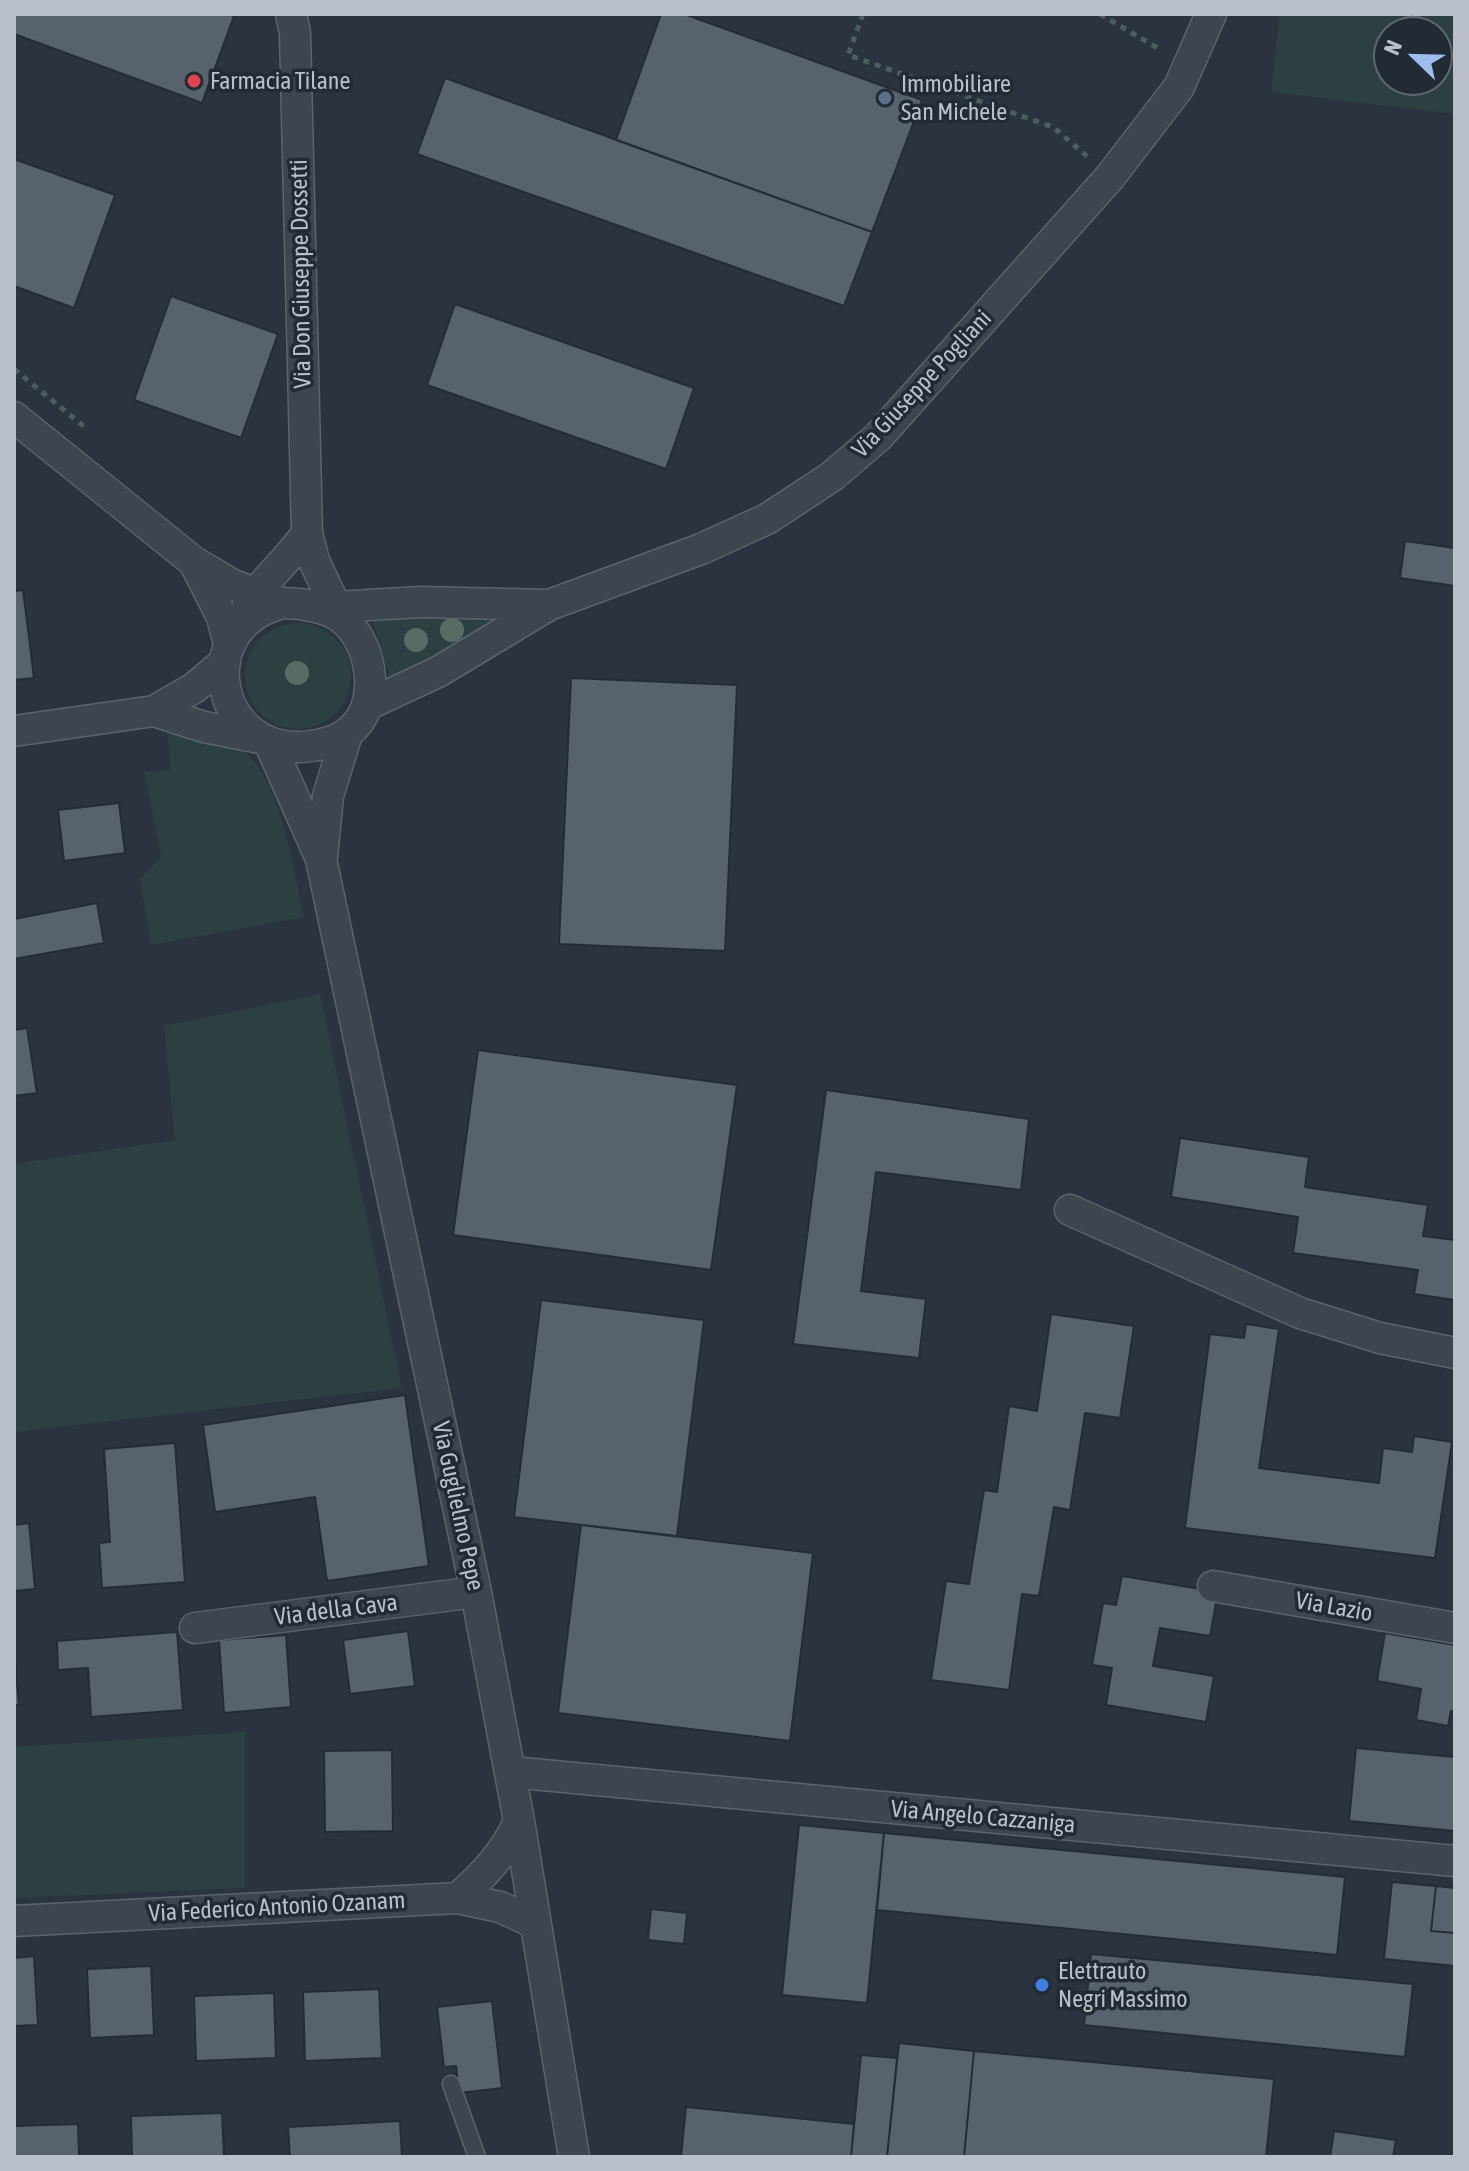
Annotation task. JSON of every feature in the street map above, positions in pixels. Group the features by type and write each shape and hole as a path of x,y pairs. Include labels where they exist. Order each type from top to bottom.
{"street":[{"name":"Via Don Giuseppe Dossetti","path":"291,14 295,33 307,533 314,561 335,604"},
{"name":"Via Giuseppe Pogliani","path":"367,705 438,672 549,605 701,549 767,519 831,477 878,437 1110,177 1184,77 1211,14"},
{"path":"14,417 194,562 258,591 335,604 356,634 367,657 370,682 367,705 360,722 347,734 325,744 302,747 264,740 204,727 154,711"},
{"path":"258,591 290,558 307,533"},
{"path":"194,562 222,617 231,645 223,682 228,700 236,716 264,740"},
{"path":"14,731 154,711 194,688 231,645 250,616 264,607 258,591"},
{"name":"Via Giuseppe Pogliani","path":"335,604 549,605"},
{"name":"Via Guglielmo Pepe","path":"321,859 328,796 347,734"},
{"name":"Via Guglielmo Pepe","path":"264,740 321,859 476,1592 511,1772 574,2157"},
{"path":"1070,1210 1300,1313 1352,1331 1455,1353"},
{"name":"Via Lazio","path":"1213,1586 1455,1628"},
{"name":"Via della Cava","path":"195,1628 476,1592"},
{"name":"Via Angelo Cazzaniga","path":"511,1772 1455,1861"},
{"path":"458,1898 498,1858 519,1821"},
{"name":"Via Federico Antonio Ozanam","path":"14,1921 458,1898 500,1907 535,1923"}],"lane":[{"path":"451,2084 477,2157"}],"path":[{"path":"863,14 848,55 1053,127 1110,177"},
{"path":"1100,14 1184,77"}],"shaded area":[{"path":"1280,14 1455,14 1455,114 1271,92"},
{"path":"372,617 489,617 493,630 390,679"},
{"path":"298,623 318,627 336,638 347,656 351,676 347,696 336,714 318,725 298,729 278,725 260,714 249,696 245,676 249,656 260,638 278,627"},
{"path":"167,732 221,737 246,752 261,771 272,793 289,845 304,917 151,945 140,879 161,857 144,772 171,770"},
{"path":"320,994 402,1388 14,1432 14,1164 175,1140 164,1026"},
{"path":"245,1732 245,1888 14,1898 14,1747"}],"building":[{"path":"14,14 234,16 202,103 14,34"},
{"path":"661,14 684,14 922,100 872,232 616,140"},
{"path":"445,78 872,232 844,306 417,154"},
{"path":"14,159 115,195 74,308 14,286"},
{"path":"171,296 278,334 241,438 134,400"},
{"path":"455,304 694,388 666,469 427,385"},
{"path":"1405,541 1455,548 1455,586 1400,578"},
{"path":"23,590 34,678 14,680 14,591"},
{"path":"571,678 737,685 725,951 559,944"},
{"path":"119,803 125,853 64,861 58,810"},
{"path":"97,903 104,943 14,959 14,919"},
{"path":"27,1028 37,1093 14,1096 14,1030"},
{"path":"478,1050 737,1085 711,1270 453,1235"},
{"path":"826,1090 1029,1119 1021,1190 876,1172 861,1291 926,1299 919,1358 793,1344"},
{"path":"1180,1138 1309,1157 1305,1187 1428,1205 1423,1236 1455,1240 1455,1300 1414,1294 1418,1270 1293,1253 1298,1217 1171,1197"},
{"path":"541,1300 704,1320 677,1536 514,1517"},
{"path":"1051,1314 1134,1326 1120,1418 1085,1413 1070,1510 1054,1507 1039,1596 1022,1594 1009,1690 931,1680 946,1581 969,1584 984,1490 997,1492 1009,1406 1037,1411"},
{"path":"1246,1324 1279,1329 1259,1468 1379,1483 1383,1448 1412,1452 1414,1436 1452,1442 1435,1558 1185,1528 1210,1334 1244,1338"},
{"path":"405,1395 429,1566 327,1581 315,1497 215,1512 203,1425"},
{"path":"175,1443 185,1582 102,1588 99,1543 110,1542 104,1449"},
{"path":"29,1523 35,1589 14,1591 14,1525"},
{"path":"581,1525 813,1553 790,1741 558,1713"},
{"path":"1122,1576 1218,1592 1210,1636 1160,1628 1153,1666 1214,1676 1206,1722 1106,1705 1112,1668 1092,1665 1103,1603 1116,1605"},
{"path":"408,1631 415,1686 350,1694 343,1640"},
{"path":"177,1632 183,1710 91,1717 88,1668 58,1670 57,1641"},
{"path":"1385,1633 1455,1645 1455,1711 1451,1711 1448,1726 1416,1720 1421,1689 1377,1681"},
{"path":"286,1635 291,1707 224,1713 219,1640"},
{"path":"14,1650 19,1705 14,1705"},
{"path":"1356,1748 1455,1757 1455,1831 1349,1821"},
{"path":"392,1750 393,1831 325,1832 324,1751"},
{"path":"799,1825 884,1833 867,2003 782,1995"},
{"path":"884,1833 1345,1877 1337,1955 877,1910"},
{"path":"1392,1882 1436,1886 1431,1931 1455,1933 1455,1966 1384,1959"},
{"path":"1436,1886 1455,1888 1455,1933 1431,1931"},
{"path":"651,1909 687,1913 684,1944 648,1940"},
{"path":"1091,1954 1413,1984 1405,2057 1084,2025"},
{"path":"34,1956 38,2025 14,2026 14,1958"},
{"path":"151,1966 154,2035 90,2038 87,1969"},
{"path":"379,1989 382,2058 305,2061 303,1992"},
{"path":"274,1993 276,2058 196,2061 194,1996"},
{"path":"492,2001 502,2088 459,2093 456,2066 444,2067 437,2007"},
{"path":"899,2043 974,2051 964,2157 887,2157"},
{"path":"974,2051 1274,2079 1266,2157 964,2157"},
{"path":"861,2055 897,2058 887,2157 851,2157"},
{"path":"686,2107 854,2124 851,2157 681,2157"},
{"path":"222,2113 224,2157 132,2157 131,2116"},
{"path":"400,2121 402,2157 290,2157 288,2127"},
{"path":"78,2124 79,2157 14,2157 14,2126"},
{"path":"1334,2131 1396,2140 1393,2157 1330,2157"}],"place":[{"name":"Farmacia Tilane","path":"194,81"},
{"name":"Immobiliare San Michele","path":"885,98"},
{"name":"Elettrauto Negri Massimo","path":"1042,1985"}]}
